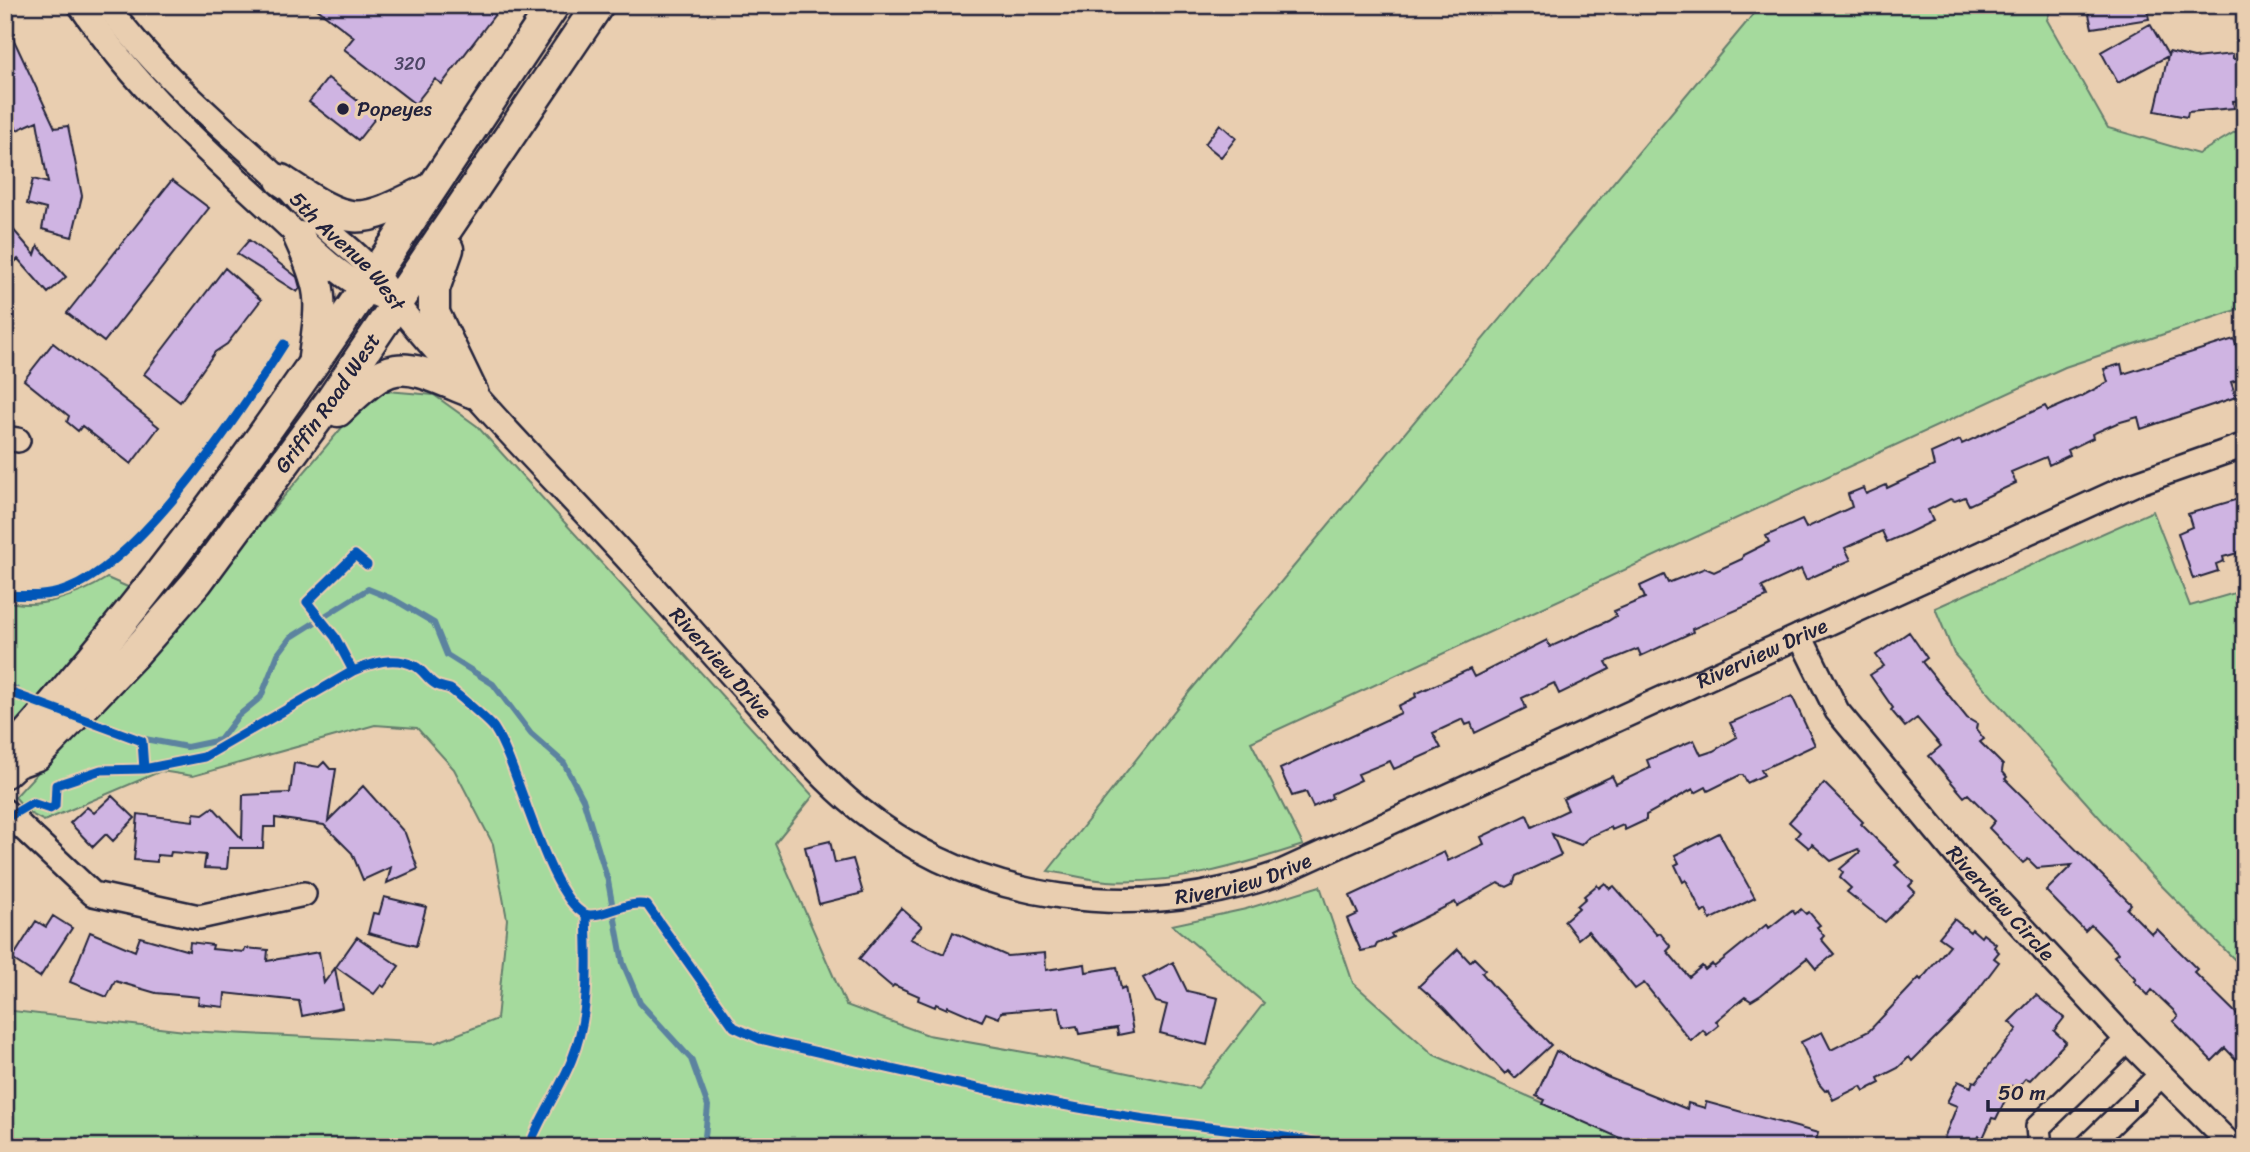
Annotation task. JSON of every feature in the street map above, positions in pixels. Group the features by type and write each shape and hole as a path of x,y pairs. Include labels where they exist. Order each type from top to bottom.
{"main road":[{"name":"Griffin Road West","path":"10,767 20,741 69,687 172,558 313,363 554,5"},
{"name":"Griffin Road West","path":"10,767 37,755 134,654 197,582 292,454 464,208 598,5"},
{"path":"281,180 326,209 362,218 386,211 430,189"},
{"path":"464,208 437,278 433,299 434,313 472,392"},
{"path":"299,236 317,277 321,297 313,363"},
{"path":"292,454 364,386 384,372 415,371 472,392"}],"street":[{"name":"5th Avenue West","path":"80,5 132,75 168,116 299,236 369,281 397,304"},
{"name":"5th Avenue West","path":"107,5 154,63 281,180 369,281"},
{"name":"Riverview Drive","path":"397,304 472,392 629,561 803,755 859,810 918,848 984,879 1031,893 1069,899 1183,899 1251,883 1315,858 2134,484 2245,445"},
{"name":"Riverview Circle","path":"1800,636 1828,695 1853,732 1963,863 2127,1040 2233,1147"},
{"path":"5,811 93,894 199,917 304,894"},
{"path":"2040,1147 2038,1127 2127,1040"},
{"path":"2087,1147 2161,1075"}],"green space":[{"path":"1761,5 2052,5 2047,20 2108,128 2198,154 2245,126 2245,307 2065,367 1251,742 1303,845 1231,867 1157,880 1107,881 1048,871 1191,690"},
{"path":"387,391 434,395 477,426 813,796 775,843 846,1005 928,1035 1052,1057 1198,1088 1264,1003 1172,925 1246,909 1320,886 1353,983 1434,1055 1644,1147 5,1147 5,1010 185,1031 435,1043 497,1019 507,919 493,844 454,769 417,728 375,725 193,776 161,771 44,821 29,813 15,797 189,609 366,399"},
{"path":"2153,511 2190,606 2245,590 2245,970 2149,873 1954,654 1935,608"},
{"path":"107,578 130,588 5,741 5,600 30,604 58,600"}],"building":[{"path":"312,5 502,5 442,84 435,79 415,104 344,49 354,37"},
{"path":"2087,5 2146,5 2149,19 2092,28"},
{"path":"5,21 55,128 68,126 82,196 72,237 42,229 46,209 27,204 33,179 48,183 37,121 17,130 5,104"},
{"path":"2150,24 2168,55 2169,52 2194,58 2233,54 2233,59 2245,58 2245,100 2233,101 2234,108 2188,112 2187,117 2155,111 2168,56 2118,83 2101,52"},
{"name":"Popeyes","path":"328,78 377,116 358,140 309,102"},
{"path":"1220,124 1236,138 1221,157 1205,144"},
{"path":"172,180 209,208 104,342 67,313"},
{"path":"5,220 35,255 38,246 66,277 48,293 18,259 5,271"},
{"path":"249,240 297,277 300,288 297,292 237,254"},
{"path":"225,268 261,300 227,344 215,352 180,402 144,374"},
{"path":"2234,339 2245,372 2245,378 2231,382 2236,397 2141,429 2138,417 2117,423 2092,434 2093,438 2068,450 2070,455 2049,465 2046,457 2011,472 2016,483 1969,505 1965,497 1955,501 1950,499 1928,510 1933,521 1908,533 1887,542 1882,531 1845,548 1851,560 1806,580 1801,569 1762,587 1767,597 1692,629 1693,632 1641,656 1638,649 1606,662 1610,669 1559,694 1554,683 1522,698 1526,708 1475,733 1471,723 1466,725 1463,719 1433,733 1441,748 1394,769 1390,761 1358,774 1361,780 1331,794 1332,798 1313,807 1306,792 1292,796 1280,769 1401,713 1398,706 1416,697 1415,694 1470,669 1474,677 1547,640 1550,647 1608,621 1616,616 1614,611 1645,598 1640,586 1664,575 1668,583 1705,568 1714,572 1742,559 1743,555 1769,542 1766,536 1802,520 1806,528 1852,507 1848,494 1863,488 1866,494 1886,485 1887,488 1934,466 1931,453 1960,440 1962,444 2045,406 2048,411 2082,396 2108,382 2104,369 2121,364 2123,374"},
{"path":"53,343 159,427 131,464 82,426 78,431 67,422 69,416 24,380"},
{"path":"2245,497 2245,551 2223,557 2224,561 2216,564 2218,571 2193,579 2178,533 2192,527 2188,514"},
{"path":"1909,632 1927,658 1922,662 1967,718 1977,724 1976,729 1984,739 1980,742 2003,765 2002,771 2007,777 2005,779 2131,904 2127,909 2152,934 2157,929 2197,969 2194,972 2245,1022 2245,1069 2225,1048 2212,1061 2173,1021 2178,1017 2173,1010 2152,990 2148,995 2134,981 2136,979 2114,956 2118,953 2091,925 2085,931 2046,891 2072,865 2037,868 2028,859 2023,863 1989,828 1995,821 1968,794 1964,797 1929,756 1941,746 1917,718 1905,727 1891,710 1893,708 1870,675 1884,666 1876,655"},
{"path":"1792,696 1815,745 1761,770 1764,775 1747,783 1743,775 1740,775 1708,791 1706,787 1695,793 1693,789 1646,815 1646,820 1625,830 1623,825 1612,830 1611,827 1589,837 1581,845 1552,834 1561,855 1516,876 1513,884 1507,887 1498,883 1457,906 1455,902 1391,934 1393,937 1377,944 1375,948 1361,951 1347,919 1358,914 1350,896 1444,852 1448,861 1484,844 1481,837 1527,815 1532,827 1568,810 1563,799 1612,776 1616,784 1650,768 1647,760 1694,740 1701,755 1713,751 1737,737 1730,723"},
{"path":"324,762 330,769 336,769 328,821 363,786 405,833 418,869 387,883 391,867 363,880 352,853 324,825 275,818 275,827 264,827 263,848 229,848 227,869 204,868 206,855 171,852 170,856 157,855 157,862 134,860 138,814 193,821 194,813 203,814 213,807 242,839 243,795 290,793 294,763 319,767"},
{"path":"1824,783 1899,862 1895,865 1913,882 1909,886 1915,892 1885,922 1847,892 1851,888 1840,878 1843,872 1840,869 1860,852 1858,849 1831,861 1812,844 1809,848 1796,837 1800,832 1789,822"},
{"path":"112,796 135,818 113,841 106,834 93,847 70,823 87,807 94,813"},
{"path":"1719,833 1755,898 1710,920 1706,910 1702,913 1686,880 1683,882 1675,865 1679,863 1675,855"},
{"path":"830,841 835,863 853,859 863,893 819,904 805,847"},
{"path":"1605,883 1610,889 1614,886 1657,935 1660,933 1671,947 1667,951 1689,977 1702,966 1705,970 1712,964 1714,967 1767,924 1769,928 1792,910 1795,914 1801,909 1806,914 1809,912 1820,925 1817,927 1824,936 1821,939 1834,954 1816,969 1807,958 1761,995 1751,1001 1745,997 1716,1021 1719,1025 1707,1035 1703,1030 1691,1041 1644,983 1635,989 1588,931 1578,939 1564,921 1579,908 1577,906 1586,898 1584,896 1597,885 1599,888"},
{"path":"384,897 426,907 416,946 368,933 373,913 379,914"},
{"path":"901,908 922,926 910,939 944,954 953,932 1007,956 1045,953 1046,970 1085,964 1086,972 1117,967 1121,989 1125,987 1133,1032 1118,1035 1117,1028 1079,1034 1077,1026 1063,1028 1059,1007 1001,1012 999,1018 986,1013 982,1021 948,1006 947,1009 936,1004 935,1007 918,1000 919,996 894,985 892,987 859,959"},
{"path":"53,916 72,928 40,977 12,959 36,921 46,927"},
{"path":"1954,919 1970,932 1972,929 1981,937 1983,934 1996,944 1994,947 1999,952 1994,958 1999,962 1962,1011 1912,1061 1909,1057 1898,1068 1878,1078 1880,1083 1864,1091 1861,1086 1833,1100 1828,1089 1825,1091 1819,1084 1801,1042 1822,1032 1831,1050 1869,1031 1919,978 1921,980 1950,945 1939,937"},
{"path":"90,932 135,951 140,937 189,951 190,942 213,945 212,949 244,952 245,948 268,950 267,961 319,952 324,983 335,968 342,1008 302,1016 299,1001 225,993 224,1007 198,1004 199,997 156,993 115,981 107,997 70,982"},
{"path":"357,937 399,966 384,987 381,985 374,994 336,967"},
{"path":"1458,949 1470,962 1474,958 1485,969 1482,973 1494,987 1551,1045 1515,1078 1508,1071 1505,1074 1444,1008 1419,986"},
{"path":"1173,962 1187,991 1218,998 1207,1045 1160,1033 1167,1005 1156,1002 1143,978"},
{"path":"2036,995 2064,1018 2054,1031 2066,1042 2030,1080 2026,1078 2016,1090 2012,1086 1996,1119 1992,1118 1983,1138 1979,1136 1974,1147 1961,1147 1944,1138 1957,1106 1947,1102 1958,1081 1971,1087 1973,1081 1976,1082 2017,1029 2009,1022"},
{"path":"1556,1051 1607,1077 1687,1109 1688,1103 1705,1108 1706,1102 1818,1133 1814,1147 1640,1147 1543,1104 1545,1100 1536,1096"}],"waterway":[{"path":"145,739 187,747 220,740 238,716 261,697 278,654 290,638 368,589 395,600 434,623 447,655 493,684 531,734 564,763 583,799 608,881 623,963 640,1003 691,1059 708,1106 704,1147"},
{"path":"5,685 16,689"}],"cycle path":[{"path":"5,595 29,596 61,592 97,573 128,548 188,481 284,344"},
{"path":"353,671 335,637 307,602 355,555 367,565"},
{"path":"5,819 32,803 50,809 55,806 56,785 101,770 144,769 204,757 353,671 384,661 399,661 418,668 437,685 450,689 494,728 504,746 547,858 571,903 585,914 591,915 631,905 647,905 734,1027 760,1039 1044,1102 1338,1147"},
{"path":"5,694 12,693 142,741 144,769"},
{"path":"529,1147 578,1042 585,1006 586,915"}],"place":[{"name":"Popeyes","path":"343,109"}]}
